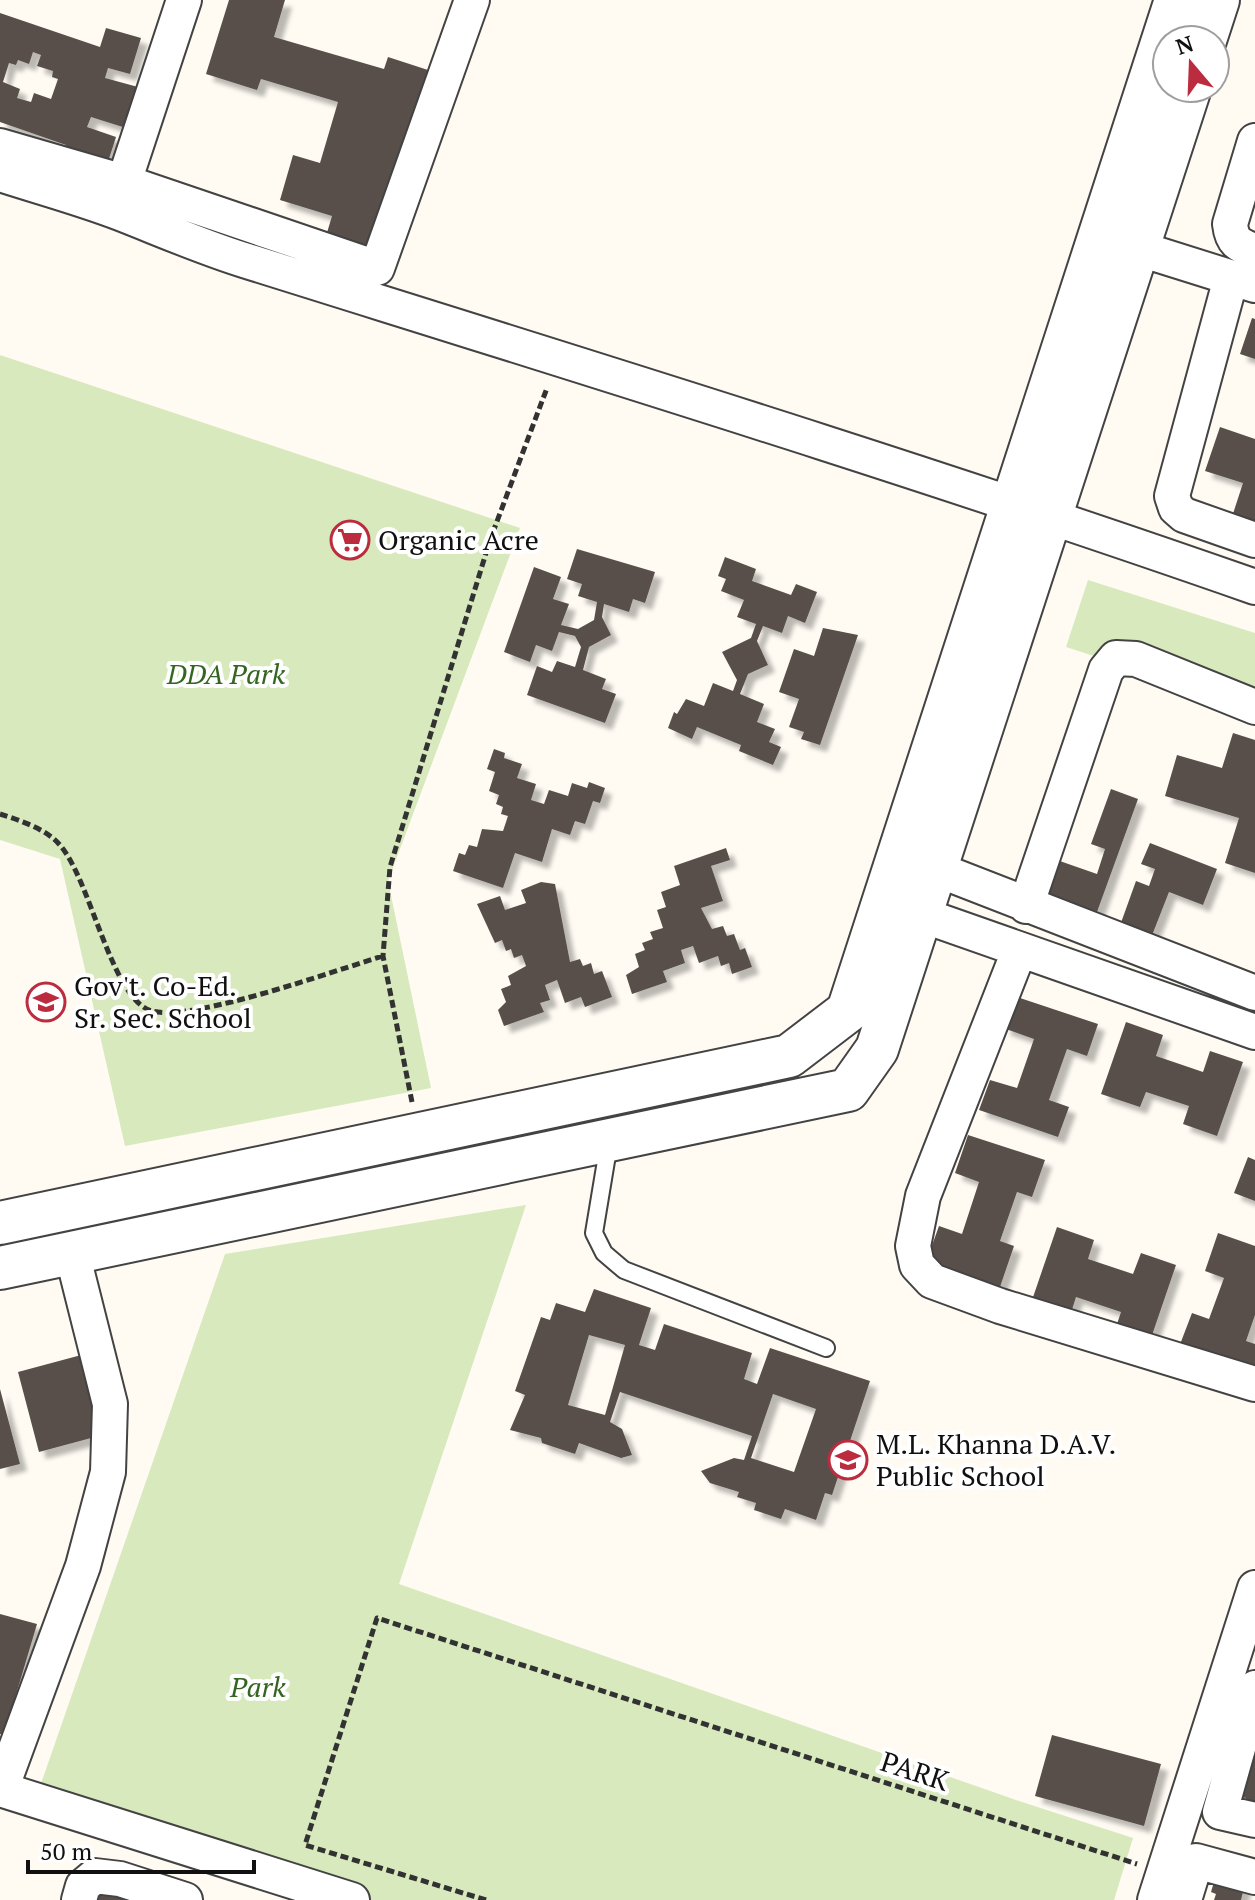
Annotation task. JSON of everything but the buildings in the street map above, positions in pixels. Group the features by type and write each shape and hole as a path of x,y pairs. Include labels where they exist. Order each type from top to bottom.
{"street":[{"path":"124,182 184,0"},
{"path":"0,146 124,182 377,268 472,0"},
{"path":"0,1223 789,1056 848,1011 1176,0"},
{"path":"1210,24 1218,0"},
{"path":"0,1268 848,1090 877,1049 1185,104"},
{"path":"1255,141 1230,224 1232,238 1237,245 1255,251"},
{"path":"0,174 115,211 241,259 378,299 557,360 1052,516 1255,587"},
{"path":"1137,248 1243,281 1172,496 1176,508 1184,515 1255,540"},
{"path":"1026,906 1106,670 1116,658 1136,659 1255,707"},
{"path":"936,869 1255,993"},
{"path":"922,915 1255,1032"},
{"path":"1019,951 923,1196 913,1246 917,1265 932,1281 1000,1306 1255,1384"},
{"path":"72,1253 110,1404 108,1472 83,1566 0,1789 352,1900"},
{"path":"1184,1900 1171,1872 1186,1803 1255,1588"},
{"path":"1220,1812 1255,1688"},
{"path":"1186,1803 1255,1820"},
{"path":"1171,1872 1255,1877"},
{"path":"79,1900 83,1886 95,1876 120,1879 185,1900"}],"lane":[{"path":"609,1142 594,1233 604,1253 624,1270 826,1348"}],"path":[{"path":"419,1134 383,956 390,867 490,540 557,360"},
{"path":"0,814 22,821 58,843 77,871 132,999 152,1011 200,1008 383,956"},
{"name":"PARK","path":"486,1900 305,1845 377,1618 1171,1872"}],"green space":[{"name":"DDA Park","path":"0,355 520,528 388,881 431,1088 125,1146 60,859 0,840"},
{"path":"1088,580 1255,633 1255,708 1066,647"},
{"name":"Park","path":"526,1205 399,1584 1133,1838 1114,1900 360,1900 36,1798 225,1254"}],"place":[{"name":"Organic Acre","path":"350,540"},
{"name":"Gov't. Co-Ed. Sr. Sec. School","path":"46,1002"},
{"name":"M.L. Khanna D.A.V. Public School","path":"848,1460"}]}
